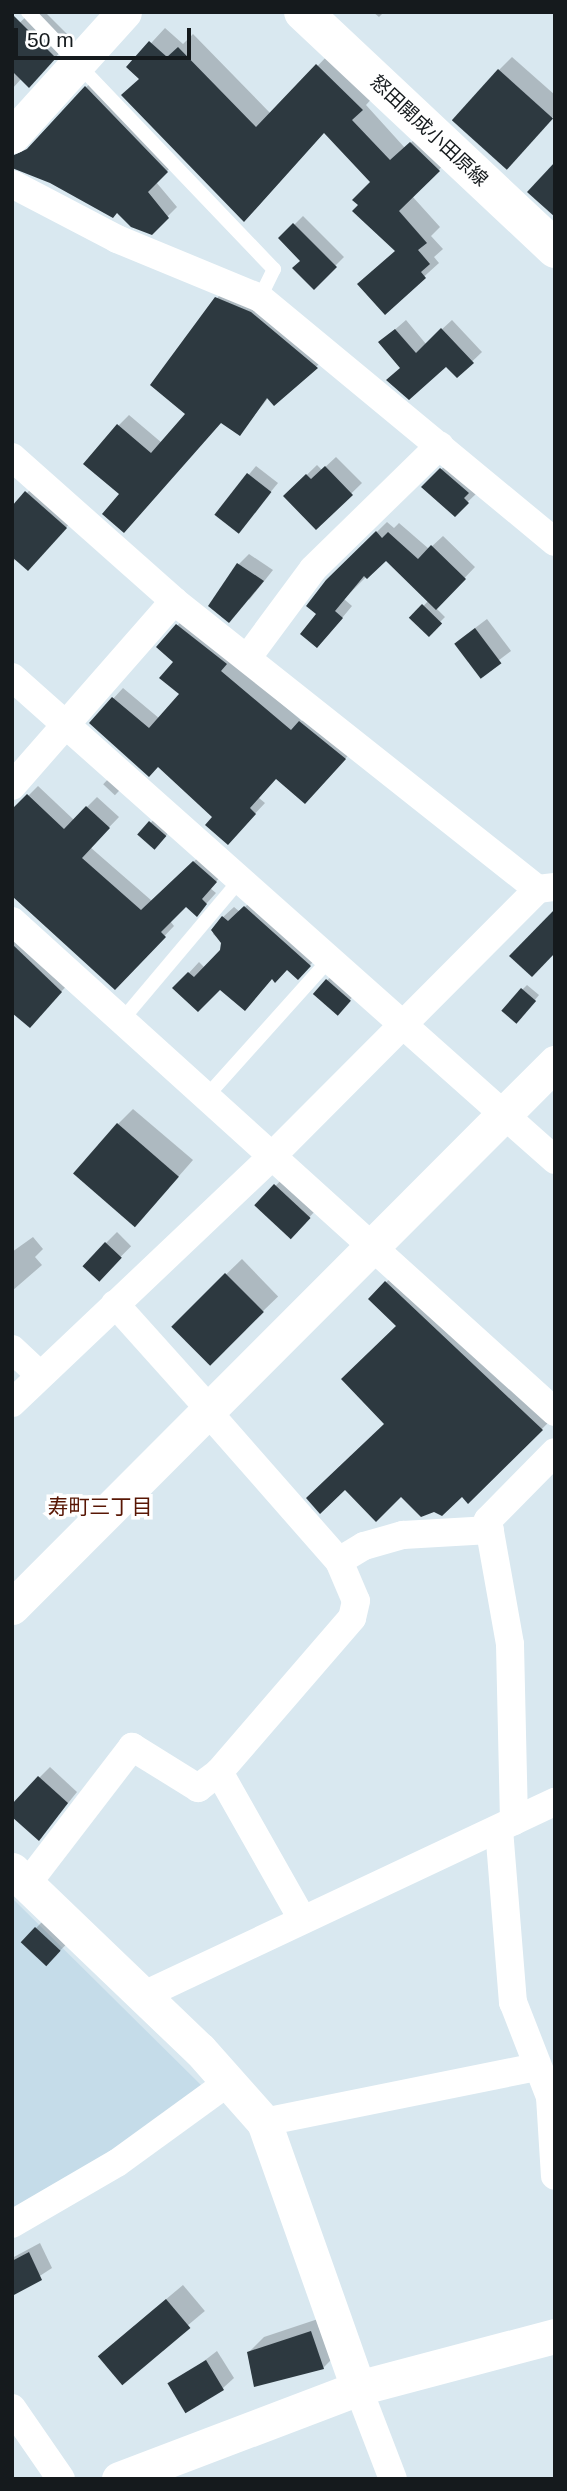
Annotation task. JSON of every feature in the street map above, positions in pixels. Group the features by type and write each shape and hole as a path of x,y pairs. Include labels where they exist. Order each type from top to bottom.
{"main road":[{"name":"怒田開成小田原線","path":"303,12 555,249"}],"street":[{"path":"12,136 124,12"},
{"path":"12,184 117,239 260,298 555,542"},
{"path":"248,657 313,569 440,445"},
{"path":"12,457 174,601 547,888 272,1156 12,1403"},
{"path":"12,786 174,601"},
{"path":"12,677 555,1160"},
{"path":"12,921 555,1412"},
{"path":"12,1606 374,1248 555,1063"},
{"path":"115,1304 339,1561 356,1601 352,1618 219,1772 198,1788 132,1747 20,1877 230,2081 264,2122 393,2479"},
{"path":"12,1349 40,1375"},
{"path":"555,1452 488,1520 510,1644 507,1825 513,2002 537,2067 552,2097 555,2176"},
{"path":"339,1561 364,1546 404,1535 490,1530"},
{"path":"219,1772 302,1919"},
{"path":"142,1996 555,1802"},
{"path":"264,2122 537,2067"},
{"path":"12,2224 117,2163 230,2081"},
{"path":"119,2479 358,2388 555,2336"},
{"path":"12,2408 61,2479"}],"lane":[{"path":"28,12 274,269 260,298"},
{"path":"122,1020 240,880"},
{"path":"206,1097 329,960"}],"shaded area":[{"path":"12,1898 203,2087 95,2165 12,2210"}],"building":[{"path":"12,14 56,58 29,88 12,71"},
{"path":"149,41 167,57 178,47 256,127 316,64 363,110 352,120 390,160 410,142 440,171 399,211 427,243 418,250 430,264 421,272 426,278 385,315 357,284 395,251 352,211 358,205 352,200 370,182 324,133 244,222 121,95 139,79 126,67"},
{"path":"498,69 553,119 507,170 452,120"},
{"path":"85,86 168,172 148,192 169,218 152,235 131,227 117,213 113,218 50,183 12,168 12,156 27,149"},
{"path":"555,162 555,217 527,192"},
{"path":"293,223 337,267 314,290 292,268 300,261 278,238"},
{"path":"215,297 251,312 318,368 274,406 267,398 240,436 221,423 124,533 102,514 119,494 83,464 117,424 151,453 185,414 150,385"},
{"path":"441,328 474,363 457,378 446,367 409,400 386,380 400,368 378,342 395,329 416,353"},
{"path":"325,466 353,495 316,530 283,496 306,474 311,479"},
{"path":"440,468 469,493 464,498 469,503 455,517 421,487"},
{"path":"247,473 271,492 239,534 214,515"},
{"path":"25,491 67,528 28,571 12,557 12,506"},
{"path":"376,531 382,538 388,532 418,559 431,545 466,579 436,610 386,561 367,579 364,576 335,611 343,618 317,648 300,634 316,614 306,606 326,580"},
{"path":"237,563 264,581 229,623 208,606"},
{"path":"422,604 442,623 429,637 409,618"},
{"path":"176,624 227,664 221,671 291,730 299,721 346,759 305,804 276,779 250,808 256,814 228,845 205,825 212,817 158,767 149,777 89,723 112,697 149,728 179,694 159,678 173,662 156,647"},
{"path":"475,628 501,663 481,679 454,644"},
{"path":"27,794 64,829 86,806 110,828 82,858 141,910 193,861 217,882 202,899 207,904 197,917 186,907 161,932 166,937 115,990 12,896 12,809"},
{"path":"149,821 166,836 155,850 137,835"},
{"path":"244,906 311,966 298,980 287,970 275,983 272,979 245,1011 220,990 198,1012 172,988 188,972 194,977 220,950 221,943 211,930 222,916 228,921"},
{"path":"555,909 555,953 532,977 509,956"},
{"path":"12,944 62,992 30,1028 12,1013"},
{"path":"326,979 351,1001 338,1016 313,994"},
{"path":"521,988 536,1001 516,1024 501,1011"},
{"path":"117,1123 179,1177 135,1227 73,1174"},
{"path":"274,1184 311,1218 291,1239 254,1205"},
{"path":"105,1242 122,1258 99,1282 82,1266"},
{"path":"225,1273 264,1312 210,1366 171,1327"},
{"path":"385,1281 543,1430 468,1504 462,1497 442,1516 434,1512 421,1517 401,1497 376,1522 345,1490 320,1514 306,1498 384,1424 341,1379 396,1326 368,1299"},
{"path":"38,1776 68,1803 39,1841 12,1817 12,1804"},
{"path":"35,1927 61,1951 46,1966 21,1942"},
{"path":"29,2252 42,2280 12,2296 12,2261"},
{"path":"166,2299 190,2328 122,2385 98,2356"},
{"path":"311,2331 324,2369 254,2387 247,2352"},
{"path":"206,2360 224,2390 185,2413 167,2383"}],"district":[{"name":"寿町三丁目","path":"100,1507"}]}
